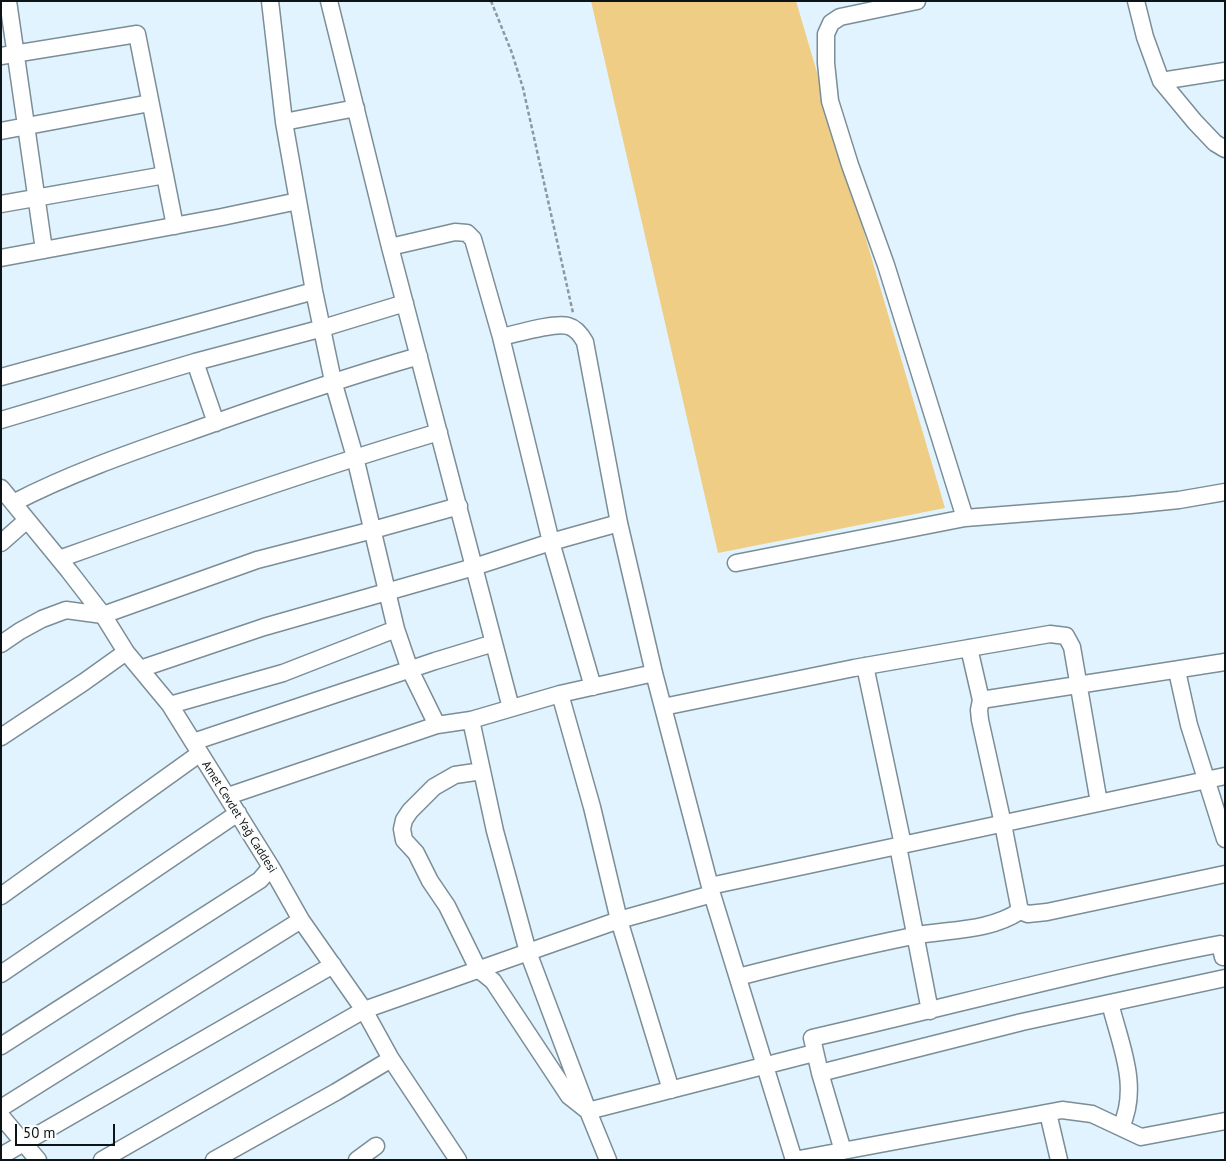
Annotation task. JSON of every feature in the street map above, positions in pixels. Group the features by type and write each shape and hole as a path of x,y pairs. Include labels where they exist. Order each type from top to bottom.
{"street":[{"path":"8,1 9,55 26,127 44,250"},
{"path":"270,1 284,122 314,291 333,381 356,457 396,629 410,670 437,725"},
{"path":"329,1 404,303 511,708"},
{"path":"917,1 840,17 831,24 826,34 826,63 830,101 850,165 886,265 965,518"},
{"path":"1136,1 1144,37 1161,81 1195,122 1215,143 1225,150"},
{"path":"9,55 137,34 175,226"},
{"path":"1161,81 1225,71"},
{"path":"1,131 150,103"},
{"path":"284,122 356,108"},
{"path":"1,204 165,175"},
{"path":"1,258 298,201"},
{"path":"390,247 455,232 467,233 473,239 501,337 551,542 593,687"},
{"path":"1,376 314,291"},
{"path":"1,420 195,362 322,328 404,303"},
{"path":"501,337 557,325 570,326 575,329 584,342 619,523 654,673 711,890 794,1160 851,1153 1062,1110 1092,1114 1141,1137 1225,1121"},
{"path":"13,503 46,486 107,461 333,381 418,356"},
{"path":"195,362 216,422"},
{"path":"59,559 210,505 439,432"},
{"name":"Amet Cevdet Yağ Caddesi","path":"1,488 103,615 126,652 170,705 228,796 301,920 364,1010 391,1059 458,1160"},
{"path":"736,563 965,518 1130,505 1179,500 1225,492"},
{"path":"1,644 42,618 66,610 103,615 257,560 459,506"},
{"path":"1,543 27,520"},
{"path":"140,670 264,627 619,523"},
{"path":"170,705 283,673 396,629"},
{"path":"663,707 865,666 1050,634 1066,636 1072,647 1098,803"},
{"path":"1,896 196,748 410,670 494,643"},
{"path":"969,648 981,700 980,720 1020,911"},
{"path":"1,736 126,652"},
{"path":"981,700 1177,671 1225,662"},
{"path":"865,666 930,1011"},
{"path":"1177,671 1189,725 1225,838"},
{"path":"228,796 437,725 471,720 560,694 654,673"},
{"path":"560,694 592,807 618,920 671,1090"},
{"path":"471,720 495,831 528,952 608,1160"},
{"path":"482,771 455,775 434,787 410,811 404,820 402,829 404,840 416,853 478,969 493,981 569,1096 588,1111"},
{"path":"102,1160 364,1010 618,920 711,890 900,846 1225,776"},
{"path":"1,974 238,813"},
{"path":"1,1046 260,880 271,867"},
{"path":"1020,911 1028,914 1047,912 1225,874"},
{"path":"738,977 819,956 915,936 988,926 1009,918 1020,911"},
{"path":"1,1108 301,920"},
{"path":"851,1153 820,1073 812,1038 1139,959 1220,944 1224,961"},
{"path":"1,1156 333,965"},
{"path":"820,1073 1022,1022 1225,978"},
{"path":"1110,1003 1129,1080 1128,1110 1121,1127"},
{"path":"588,1111 814,1053"},
{"path":"214,1160 391,1059"},
{"path":"1048,1113 1059,1160"},
{"path":"1,1116 38,1160"},
{"path":"357,1160 376,1146"}],"path":[{"path":"491,1 512,53 523,88 568,287 575,329"}],"shaded area":[{"path":"591,1 796,1 945,508 718,553"}]}
